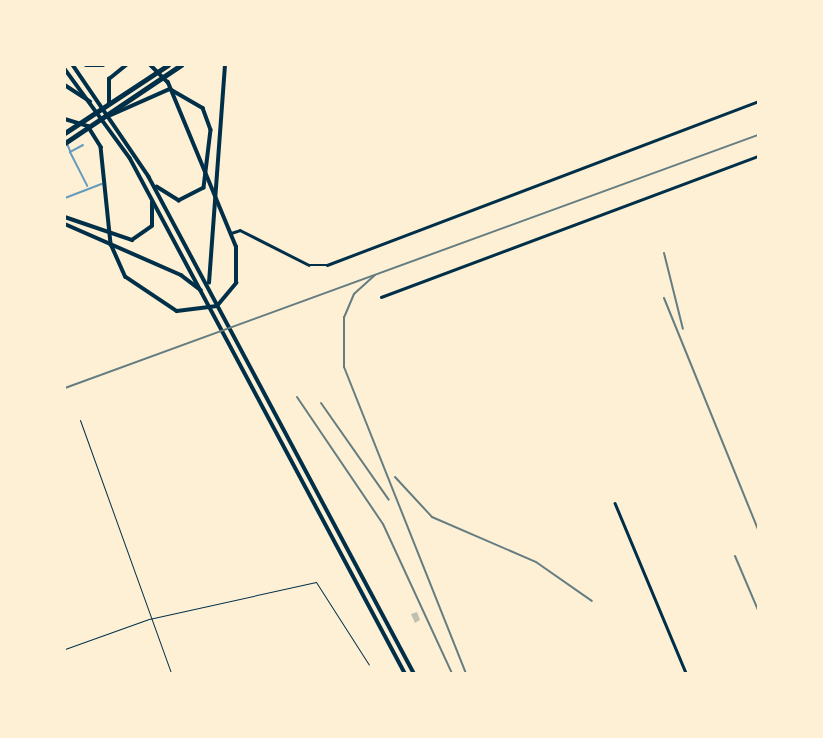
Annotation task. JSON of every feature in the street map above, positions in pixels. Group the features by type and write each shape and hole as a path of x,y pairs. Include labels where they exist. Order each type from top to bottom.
{"highway":[{"path":"65,133 168,65"},
{"path":"65,143 112,116 181,65"}],"main road":[{"path":"73,65 112,116 149,177 414,673"},
{"path":"86,65 103,65"},
{"path":"112,116 107,85 126,65"},
{"path":"65,118 84,122 98,141 113,252 139,290 185,313 217,306 239,275 231,233 168,83 150,65"},
{"path":"211,291 206,258 225,65"},
{"path":"65,69 99,110 150,194 405,673"},
{"path":"65,85 99,110"},
{"path":"112,116 163,90 183,92 200,104 211,130 208,177 197,196 179,201 149,177"},
{"path":"65,217 126,240 150,230 150,194"},
{"path":"65,224 173,271 205,294"},
{"path":"368,603 376,599"}],"street":[{"path":"231,233 240,230 309,265 327,265 758,101"},
{"path":"381,298 758,156"},
{"path":"615,503 685,673"}],"lane":[{"path":"80,420 149,619 171,673"},
{"path":"65,649 149,619 316,582 369,665"}],"building":[{"path":"417,612 420,620 415,623 411,614"}],"waterway":[{"path":"65,139 70,151"},
{"path":"83,145 70,152 87,186"},
{"path":"65,198 101,184"}],"railway":[{"path":"65,388 758,135"},
{"path":"664,253 683,329"},
{"path":"375,275 354,294 344,317 344,367 466,673"},
{"path":"664,298 758,529"},
{"path":"297,397 383,524 452,673"},
{"path":"321,403 389,500"},
{"path":"395,477 432,517 536,562 592,601"},
{"path":"735,556 758,610"}]}
